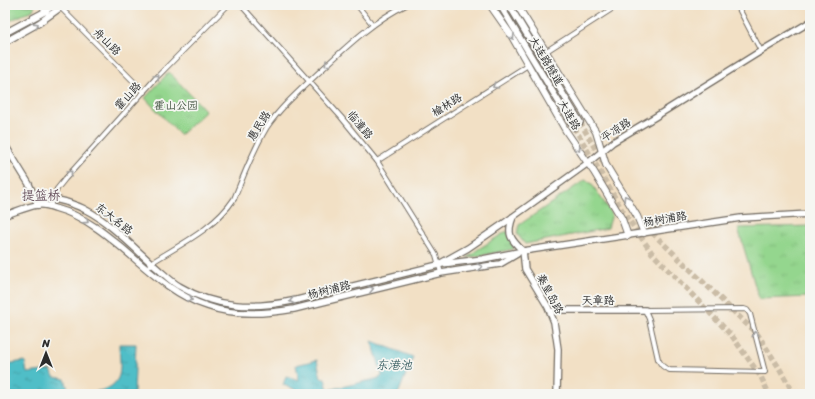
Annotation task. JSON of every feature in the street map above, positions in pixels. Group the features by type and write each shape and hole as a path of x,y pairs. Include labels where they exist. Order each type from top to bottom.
{"main road":[{"path":"5,33 46,11 53,5"},
{"name":"大连路","path":"490,5 504,24 551,102 566,131 588,163 622,219 628,236"},
{"name":"大连路隧道","path":"500,5 574,127"},
{"name":"大连路隧道","path":"509,5 580,122"},
{"name":"大连路","path":"517,5 596,132 606,165 637,216 644,233"},
{"path":"5,42 50,16 61,6"},
{"name":"平凉路","path":"439,264 468,248 514,216 588,163 612,142 810,22"},
{"path":"5,146 29,184 38,205"},
{"name":"东大名路","path":"38,205 42,200 53,198 85,209 96,215 151,262"},
{"name":"东大名路","path":"5,215 38,205 50,206 78,216 104,233 147,269"},
{"name":"杨树浦路","path":"151,262 179,286 199,296 220,303 233,305 272,305 439,264 483,259 523,251 741,218 810,214"},
{"path":"514,216 511,224 510,236 514,243 523,251"},
{"name":"杨树浦路","path":"147,269 177,292 206,306 223,311 255,313 294,309 441,273 500,264 523,251"},
{"name":"秦皇岛路","path":"523,251 525,268 550,312 556,332 558,350 557,394"},
{"name":"天章路","path":"550,312 557,310 645,310"}],"street":[{"path":"41,5 50,16"},
{"name":"霍山路","path":"50,206 65,178 144,92 228,5"},
{"name":"临潼路","path":"241,5 341,117 377,161 432,248 436,255 441,273"},
{"path":"357,5 373,25"},
{"name":"惠民路","path":"147,269 151,262 198,234 228,208 234,199 259,142 274,117 346,47 373,25 395,10 406,5"},
{"path":"545,52 618,5"},
{"path":"737,5 761,51"},
{"name":"舟山路","path":"61,6 144,92"},
{"name":"榆林路","path":"377,161 528,65"},
{"path":"645,310 747,310 752,319 765,372 666,369 660,365 650,319 645,310"}],"green space":[{"path":"5,5 35,5 33,10 5,23"},
{"name":"霍山公园","path":"169,72 206,111 180,135 145,98"},
{"path":"585,180 591,183 612,214 608,228 525,244 517,234 519,225"},
{"path":"810,226 810,297 759,299 738,228"},
{"path":"507,231 514,249 467,258 477,250"}],"water":[{"name":"东港池","path":"372,341 413,357 398,394 299,394 298,390 283,385 286,376 299,380 296,365 317,360 321,378 325,378 328,390 380,378 382,375"},
{"path":"119,344 136,344 134,394 5,394 5,363 25,361 27,373 51,370 54,377 65,379 69,393 96,392 103,390 114,383 118,378 120,366"}],"tunnel":[{"path":"580,122 604,164"},
{"path":"574,127 622,210 652,253 732,336 761,377 769,394"},
{"path":"640,221 758,335 794,394"}],"district":[{"name":"提篮桥","path":"41,195"}]}
